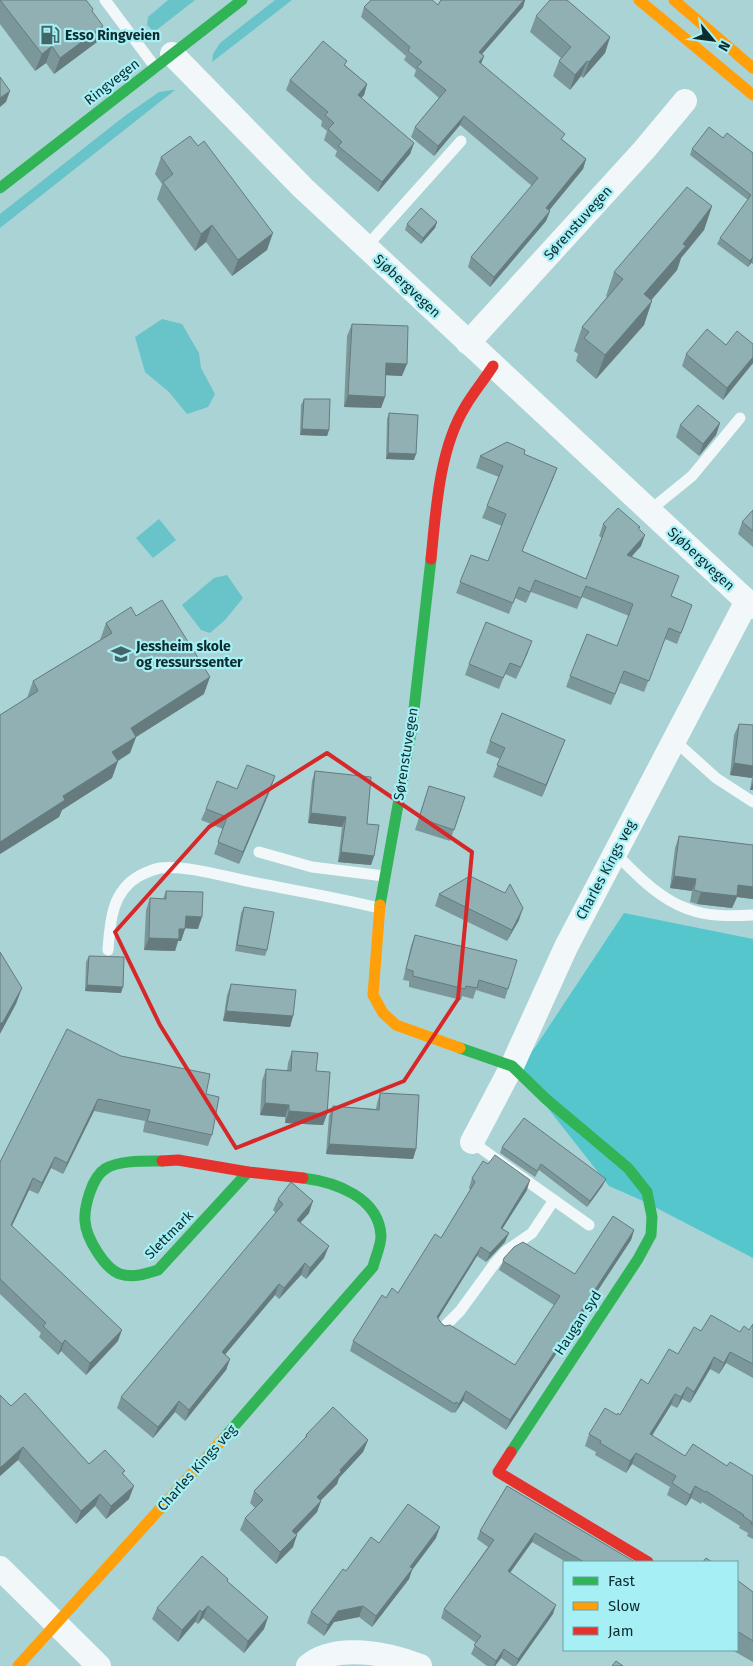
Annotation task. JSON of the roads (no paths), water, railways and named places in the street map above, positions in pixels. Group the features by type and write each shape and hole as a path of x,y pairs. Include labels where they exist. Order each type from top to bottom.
{"street":[{"name":"Ringvegen","path":"0,188 242,0"},
{"path":"639,0 753,96"},
{"path":"674,0 753,68"},
{"name":"Sjøbergvegen","path":"164,60 750,604"},
{"name":"Sørenstuvegen","path":"468,343 644,150 685,100"},
{"name":"Sørenstuvegen","path":"493,366 464,408 451,438 439,486 412,727 379,908 373,995 384,1013 396,1025 512,1066"},
{"name":"Charles Kings veg","path":"472,1142 512,1066 566,947 750,604"},
{"name":"Haugan syd","path":"512,1066 546,1099 628,1168 647,1192 652,1217 651,1235 638,1259 498,1472 646,1561"},
{"name":"Slettmark","path":"248,1172 158,1270 138,1276 120,1274 105,1264 92,1242 85,1222 90,1189 104,1169 126,1162 178,1160 248,1172 324,1181 355,1194 375,1214 381,1237 373,1266"},
{"name":"Charles Kings veg","path":"18,1666 193,1473 373,1266"},
{"path":"0,1568 99,1666"},
{"path":"308,1666 325,1655 366,1652 403,1659 420,1666"}],"lane":[{"path":"105,0 164,60"},
{"path":"366,247 461,141"},
{"path":"649,511 692,476 740,418"},
{"path":"675,741 716,778 753,802"},
{"path":"259,852 312,867 384,876"},
{"path":"615,854 646,883 688,910 715,915 753,915"},
{"path":"108,950 110,924 115,902 121,892 138,877 159,868 173,868 214,874 337,897 379,908"},
{"path":"472,1142 589,1225"},
{"path":"443,1328 460,1311 501,1257 532,1233 554,1200"}],"place":[{"name":"Esso Ringveien","path":"50,35"},
{"name":"Jessheim skole og ressurssenter","path":"121,654"}]}
